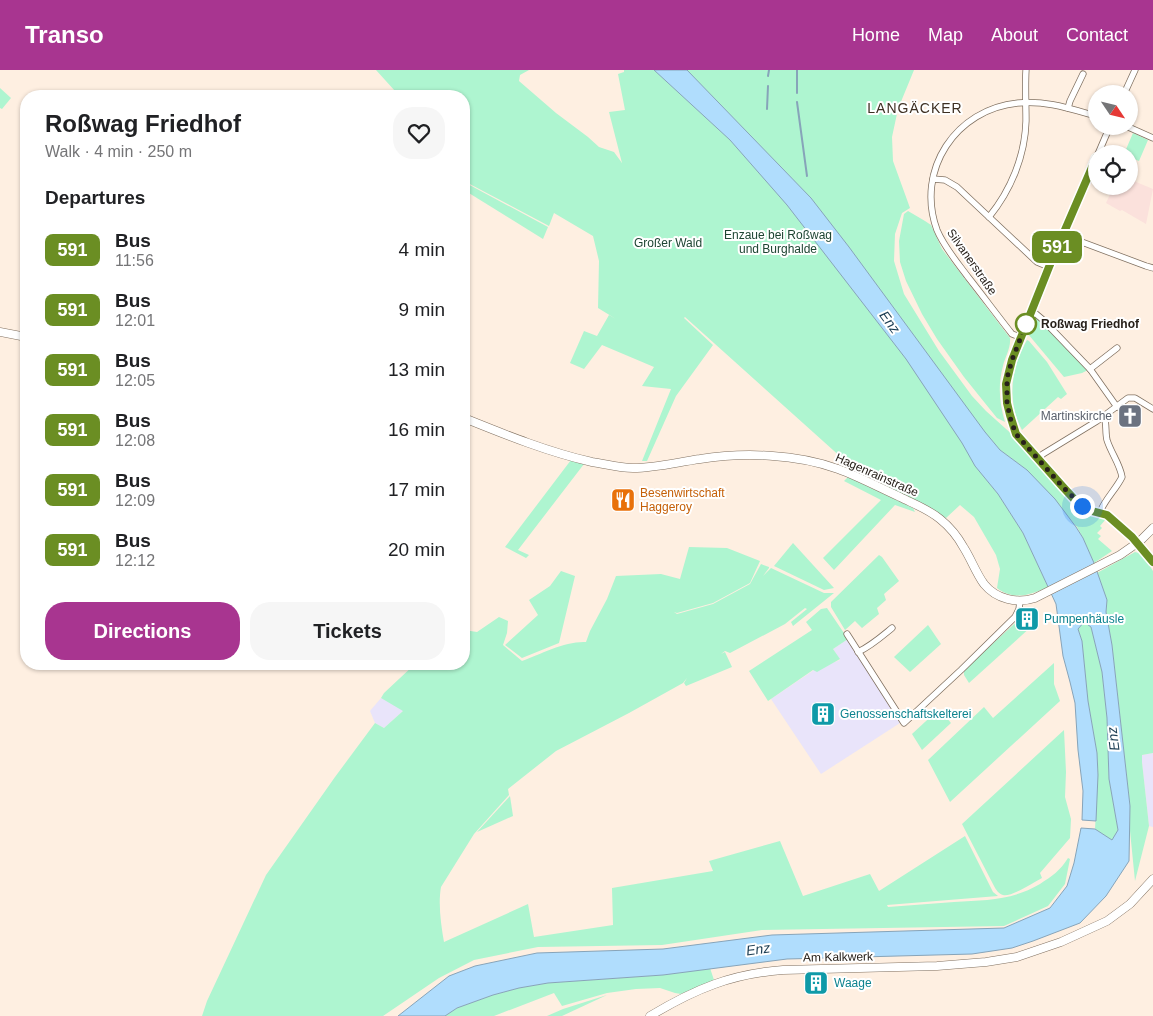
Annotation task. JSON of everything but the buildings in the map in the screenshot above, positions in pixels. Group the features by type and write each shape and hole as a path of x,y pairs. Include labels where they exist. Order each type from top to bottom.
{"street":[{"path":"989,217 1005,194 1014,177 1020,159 1025,131 1026,70"},
{"path":"1128,85 1135,70"},
{"path":"1068,108 1082,74"},
{"name":"Silvanerstraße","path":"1020,338 1012,334 942,241 936,227 931,196 938,161 947,144 960,128 982,113 996,107 1026,102 1048,104 1088,114"},
{"path":"1138,131 1153,138"},
{"path":"1088,177 1020,338 1008,372 1006,384 1007,403 1016,434 1063,487 1082,506 1091,512 1107,515 1137,543 1153,562"},
{"path":"933,180 945,180 957,187 1037,262 1049,267"},
{"path":"1063,235 1153,268"},
{"path":"1030,311 1042,319 1090,369 1117,406"},
{"path":"0,332 20,336"},
{"path":"1090,369 1117,348"},
{"path":"1038,458 1104,417 1128,398 1133,398 1153,409"},
{"path":"1100,513 1122,477 1107,439 1104,417"},
{"name":"Hagenrainstraße","path":"470,420 529,444 612,466 654,467 713,457 756,455 793,459 833,467 920,507 941,520 958,538 985,585 992,592 1004,598 1020,601"},
{"path":"847,634 904,723 1015,617 1020,610 1020,601 1042,595 1100,566 1137,543 1153,528"},
{"path":"858,652 892,628"},
{"name":"Am Kalkwerk","path":"650,1016 704,987 759,973 783,970 977,963 1006,959 1076,936 1107,921 1130,904 1153,879"}],"shaded area":[{"path":"1138,183 1153,189 1146,224 1106,203 1110,195 1138,195"},
{"path":"848,639 900,723 821,774 771,699 814,670 840,660 833,649"},
{"path":"381,698 404,710 384,728 375,723 370,711"},
{"path":"1153,753 1153,827 1149,826 1142,755"}],"green space":[{"name":"Enzaue bei Roßwag und Burghalde","path":"376,70 529,70 520,75 519,81 599,147 614,152 622,163 609,112 625,110 618,74 624,72 624,70 914,70 898,109 892,137 893,161 910,208 902,213 895,234 894,261 904,294 939,351 972,396 1015,437 1074,505 1091,516 1106,519 1100,526 1102,528 1097,533 1101,536 1098,539 1112,551 1094,563 1077,527 1027,470 1000,450 990,438 974,464 998,494 1023,533 1048,587 1016,596 1003,592 997,588 1000,569 996,555 974,517 960,505 946,518 853,468 685,317 713,345 676,396 647,461 642,461 671,389 642,386 654,367 602,345 584,369 570,363 584,331 597,336 609,315 616,319 598,308 599,261 593,236 554,213 549,226 470,184 470,90 394,90"},
{"path":"0,88 11,98 2,109 0,108"},
{"path":"1132,135 1137,135 1148,140 1139,161 1138,145 1128,145"},
{"path":"470,185 548,227 543,239 470,194"},
{"path":"908,211 931,225 942,249 1010,338 1009,349 1001,373 1000,387 1001,408 1005,422 997,418 937,339 906,281 900,262 899,241 904,214"},
{"path":"1036,318 1088,370 1064,377 1028,334 1033,320"},
{"path":"1027,340 1047,362 1067,394 1061,399 1058,397 1022,430 1015,412 1012,392 1014,373"},
{"path":"571,460 584,464 518,550 529,555 526,558 505,547"},
{"path":"848,477 913,508 915,512 895,505 834,570 823,558 881,500 844,481"},
{"path":"793,543 834,588 824,590 774,566"},
{"path":"689,547 727,548 760,561 750,583 713,603 677,613 674,612 677,614 713,604 750,584 761,564 769,567 763,576 771,568 824,593 834,593 793,626 791,622 807,609 805,608 785,624 730,653 725,651 721,654 725,652 732,667 686,686 684,683 687,678 683,683 556,751 508,789 509,795 474,834 441,887 440,907 444,942 528,904 534,937 613,925 612,888 713,871 709,861 780,841 803,896 870,874 879,891 965,836 993,892 998,896 887,905 888,907 1008,897 1040,884 1059,870 1068,858 1070,859 1065,884 1048,906 1004,926 762,930 662,945 538,947 474,960 439,978 383,1016 202,1016 207,1001 266,875 375,723 384,728 403,711 381,698 409,670 470,670 470,631 477,632 499,617 508,621 503,645 522,661 562,646 586,642 616,576 661,574 680,579"},
{"path":"1135,552 1142,554 1153,571 1153,753 1142,755 1149,826 1135,881 1130,831 1130,806 1112,645 1106,612 1107,600 1097,573"},
{"path":"879,555 899,581 884,594 886,600 877,608 879,614 862,628 855,621 845,630 831,607 831,602"},
{"path":"561,571 575,576 559,643 522,658 505,645 538,615 529,600 550,586"},
{"path":"827,608 848,639 833,649 840,659 817,672 813,670 768,701 749,671 812,630 806,622 821,609"},
{"path":"1023,616 1028,616 1032,626 969,683 964,675 964,670"},
{"path":"1084,622 1091,627 1102,672 1107,718 1109,779 1118,830 1112,841 1095,829 1098,775 1097,753 1088,701 1082,641 1078,629"},
{"path":"928,625 941,644 910,672 894,657"},
{"path":"1054,663 1054,684 1060,701 950,802 928,760 984,707 993,718"},
{"path":"939,709 951,723 922,750 912,734"},
{"path":"1064,730 1065,797 1071,819 1070,838 1040,873 1042,878 1017,892 1007,895 1002,894 995,887 962,824"},
{"path":"510,796 513,816 477,832"},
{"path":"710,968 714,980 681,994 660,988 636,989 607,993 562,1006 554,993 494,1016 445,1016 457,1008 519,988 548,983 663,975"},
{"path":"607,995 562,1016 547,1016 563,1009"}],"water":[{"name":"Enz","path":"654,70 687,70 811,198 985,432 1000,450 1027,470 1055,499 1083,538 1107,600 1106,612 1112,645 1130,806 1129,861 1106,896 1080,923 1012,948 972,954 787,959 663,975 548,983 493,995 457,1008 445,1016 398,1016 449,976 475,966 537,953 663,949 772,935 1004,928 1050,908 1067,886 1081,828 1095,829 1112,840 1118,830 1109,779 1107,718 1102,672 1091,627 1084,622 1078,629 1082,641 1088,701 1097,753 1096,821 1082,820 1083,791 1075,703 1063,656 1056,604 1023,533 998,494 975,466 962,443 906,359 787,205 730,140"}],"waterway":[{"path":"768,76 769,70"},
{"path":"797,70 797,93"},
{"path":"767,109 768,86"},
{"path":"797,102 807,176"}],"bus line":[{"name":"591","path":"1088,177 1030,311 1012,360 1006,384 1007,403 1016,434 1063,487 1088,510 1107,515 1132,537 1153,562"}],"place":[{"name":"Roßwag Friedhof","path":"1026,324"},
{"name":"Martinskirche","path":"1130,416"},
{"name":"Besenwirtschaft Haggeroy","path":"623,500"},
{"name":"Pumpenhäusle","path":"1027,619"},
{"name":"Genossenschaftskelterei","path":"823,714"},
{"name":"Waage","path":"816,983"}],"district":[{"name":"LANGÄCKER","path":"915,108"}],"route":[{"path":"1026,324 1007,378 1007,403 1011,421 1016,434 1082,506"}],"park label":[{"name":"Großer Wald","path":"668,243"}]}
